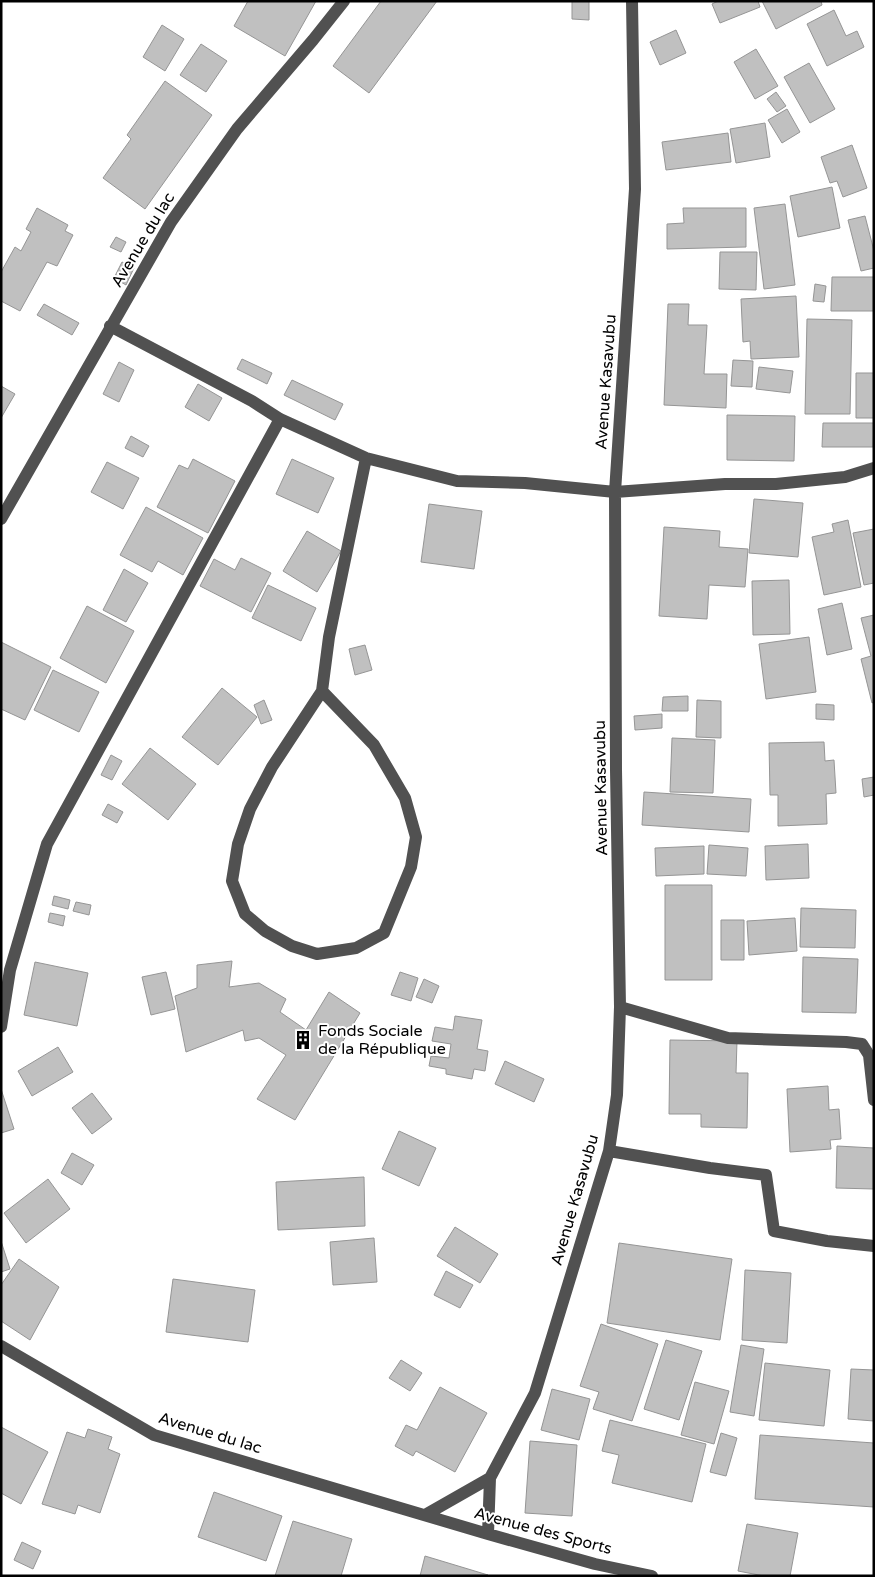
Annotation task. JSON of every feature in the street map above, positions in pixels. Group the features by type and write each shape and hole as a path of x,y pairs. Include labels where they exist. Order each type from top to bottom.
{"street":[{"name":"Avenue du lac","path":"1,519 170,222 232,136 314,40 344,1"},
{"name":"Avenue Kasavubu","path":"490,1478 535,1393 608,1151 617,1095 620,1007 616,760 615,492 635,189 632,1"},
{"path":"110,326 252,401 280,419 366,458 457,481 525,483 615,492 725,484 776,484 845,477 874,468"},
{"path":"1,1027 10,970 47,844 280,419"},
{"path":"322,690 374,745 405,798 416,837 411,867 384,932 356,948 316,954 292,946 266,932 245,914 232,881 238,844 250,809 272,767 322,690 329,637 366,458"},
{"path":"620,1007 728,1038 862,1044 869,1055 874,1100"},
{"path":"608,1151 766,1175 774,1231 827,1241 874,1246"},
{"name":"Avenue du lac","path":"1,1346 154,1435 426,1514"},
{"path":"426,1514 490,1478"},
{"path":"488,1534 490,1478"},
{"name":"Avenue des Sports","path":"426,1514 488,1534 595,1564 652,1576"}],"building":[{"path":"248,1 316,1 285,56 234,26"},
{"path":"381,1 437,1 369,93 333,66"},
{"path":"572,1 589,1 589,20 572,19"},
{"path":"718,1 758,1 760,7 720,23 712,4"},
{"path":"762,1 821,1 822,5 776,29"},
{"path":"834,10 846,36 857,31 864,47 827,66 807,24"},
{"path":"162,25 184,39 165,71 143,57"},
{"path":"676,30 686,53 660,65 650,42"},
{"path":"201,44 227,61 206,92 180,75"},
{"path":"756,49 778,86 755,99 734,62"},
{"path":"809,63 835,109 810,123 784,77"},
{"path":"165,81 212,115 145,209 103,178 131,139 127,135"},
{"path":"776,92 786,106 777,112 767,99"},
{"path":"787,109 800,132 782,143 768,120"},
{"path":"765,123 770,157 736,163 730,129"},
{"path":"728,133 731,162 666,170 662,142"},
{"path":"852,145 867,188 843,197 837,181 830,183 821,157"},
{"path":"832,187 840,228 798,237 790,196"},
{"path":"785,204 795,285 764,289 754,208"},
{"path":"37,208 68,225 65,231 73,235 57,266 47,262 20,311 1,301 1,272 15,247 21,251 31,232 26,229"},
{"path":"683,208 746,208 746,247 667,249 667,224 684,223"},
{"path":"865,216 874,251 874,268 861,271 848,220"},
{"path":"116,237 126,242 121,252 110,247"},
{"path":"720,252 757,252 756,290 719,289"},
{"path":"122,262 134,268 126,285 114,278"},
{"path":"832,277 874,277 874,311 831,311"},
{"path":"815,284 826,286 824,302 813,301"},
{"path":"796,296 799,357 751,359 750,341 743,342 741,299"},
{"path":"44,304 79,323 72,335 37,315"},
{"path":"668,304 689,304 688,325 707,325 704,374 727,374 726,408 664,405"},
{"path":"807,319 852,320 850,414 805,414"},
{"path":"242,359 272,373 267,384 237,369"},
{"path":"733,360 753,361 752,387 731,386"},
{"path":"119,362 134,370 119,402 103,394"},
{"path":"759,367 793,371 790,393 756,389"},
{"path":"856,373 874,373 874,418 856,418"},
{"path":"292,380 343,404 335,420 284,395"},
{"path":"198,384 222,398 209,421 185,407"},
{"path":"1,386 15,394 1,418"},
{"path":"727,415 795,416 794,461 727,460"},
{"path":"823,423 874,423 873,447 822,447"},
{"path":"131,436 149,446 143,457 125,448"},
{"path":"193,459 235,481 208,533 157,507 179,465 188,469"},
{"path":"292,459 334,478 318,513 276,494"},
{"path":"107,462 139,478 123,509 91,492"},
{"path":"754,499 803,503 798,557 749,553"},
{"path":"429,504 482,511 474,569 421,562"},
{"path":"146,507 203,538 183,575 158,561 152,572 120,555"},
{"path":"848,520 861,587 824,595 812,537 834,532 832,524"},
{"path":"664,527 720,531 719,547 748,549 745,587 709,585 707,619 659,616"},
{"path":"874,529 874,583 864,585 853,533"},
{"path":"307,531 341,551 317,592 283,571"},
{"path":"241,558 271,573 251,612 200,586 214,559 235,570"},
{"path":"124,569 148,583 126,622 103,610"},
{"path":"789,580 790,634 753,635 752,581"},
{"path":"268,585 316,608 301,641 252,618"},
{"path":"842,603 852,649 827,655 818,609"},
{"path":"87,606 134,631 106,683 60,658"},
{"path":"874,615 874,702 872,703 861,659 871,656 861,618"},
{"path":"809,637 816,692 766,699 759,644"},
{"path":"1,642 51,667 25,720 1,709"},
{"path":"365,645 372,670 355,675 349,649"},
{"path":"53,670 99,692 79,732 34,710"},
{"path":"222,688 257,717 218,765 182,737"},
{"path":"688,696 688,711 662,711 663,697"},
{"path":"264,700 272,720 261,724 254,705"},
{"path":"697,700 721,701 721,738 696,737"},
{"path":"816,704 834,705 834,720 816,719"},
{"path":"662,714 662,728 635,730 634,716"},
{"path":"672,738 715,740 713,793 670,792"},
{"path":"824,742 825,761 834,760 836,793 826,794 827,824 778,826 778,795 770,795 769,743"},
{"path":"150,748 196,784 168,820 122,784"},
{"path":"111,755 122,761 112,780 101,775"},
{"path":"874,777 874,795 864,797 862,779"},
{"path":"644,792 751,799 749,832 642,825"},
{"path":"108,804 123,812 117,823 102,815"},
{"path":"808,844 809,878 766,880 765,846"},
{"path":"709,845 748,848 746,876 707,874"},
{"path":"704,846 704,874 656,876 655,848"},
{"path":"665,885 712,885 712,980 665,980"},
{"path":"54,896 70,900 68,909 52,905"},
{"path":"76,902 91,905 89,915 73,911"},
{"path":"801,908 856,910 855,948 800,947"},
{"path":"50,913 65,916 63,926 48,922"},
{"path":"795,918 797,951 749,955 747,921"},
{"path":"721,920 744,920 744,960 721,960"},
{"path":"803,957 858,959 856,1013 802,1012"},
{"name":"Fonds Sociale de la République","path":"232,961 229,987 259,983 286,999 280,1012 306,1030 329,992 360,1013 295,1120 257,1099 286,1055 259,1038 245,1041 243,1030 186,1052 175,996 197,988 197,965"},
{"path":"35,962 88,973 77,1026 24,1015"},
{"path":"166,972 175,1009 151,1015 142,977"},
{"path":"400,972 418,978 411,1001 391,995"},
{"path":"424,979 439,986 432,1003 416,997"},
{"path":"455,1016 482,1020 477,1049 488,1051 485,1071 474,1069 472,1079 446,1074 446,1069 429,1066 431,1056 449,1058 451,1044 432,1041 435,1027 453,1030"},
{"path":"670,1040 737,1041 736,1073 748,1073 747,1128 701,1127 701,1114 669,1114"},
{"path":"58,1047 73,1072 32,1096 18,1071"},
{"path":"505,1061 544,1079 534,1102 495,1084"},
{"path":"828,1086 829,1110 839,1109 841,1139 830,1140 831,1149 790,1152 787,1089"},
{"path":"1,1089 14,1129 1,1133"},
{"path":"92,1093 112,1119 92,1134 72,1108"},
{"path":"399,1131 436,1148 419,1186 382,1169"},
{"path":"837,1146 874,1148 874,1189 836,1188"},
{"path":"72,1153 94,1165 82,1185 61,1173"},
{"path":"364,1177 365,1226 278,1230 276,1182"},
{"path":"48,1179 70,1209 26,1243 4,1213"},
{"path":"455,1227 498,1254 480,1283 437,1256"},
{"path":"374,1238 377,1282 333,1285 330,1242"},
{"path":"1,1241 10,1269 1,1272"},
{"path":"619,1243 732,1259 720,1340 607,1323"},
{"path":"19,1259 59,1287 30,1340 1,1321 1,1285"},
{"path":"745,1270 791,1273 787,1343 742,1340"},
{"path":"446,1271 473,1285 460,1308 434,1295"},
{"path":"173,1279 255,1290 248,1342 166,1332"},
{"path":"601,1324 658,1344 632,1421 593,1409 599,1392 580,1386"},
{"path":"666,1340 702,1351 679,1420 644,1409"},
{"path":"741,1345 764,1349 754,1416 730,1412"},
{"path":"401,1360 422,1373 410,1391 389,1378"},
{"path":"765,1363 830,1370 824,1426 759,1420"},
{"path":"851,1369 874,1370 874,1421 848,1419"},
{"path":"695,1382 729,1391 714,1444 681,1435"},
{"path":"440,1387 487,1413 455,1472 416,1451 413,1456 395,1446 406,1425 417,1430"},
{"path":"552,1389 590,1399 579,1440 541,1430"},
{"path":"610,1420 706,1444 692,1502 612,1483 619,1455 602,1451"},
{"path":"1,1427 48,1452 21,1504 1,1493"},
{"path":"88,1429 112,1437 108,1449 120,1454 100,1513 78,1505 75,1514 42,1504 67,1432 85,1438"},
{"path":"721,1433 737,1438 726,1476 710,1472"},
{"path":"760,1435 874,1443 874,1507 755,1499"},
{"path":"530,1441 577,1445 572,1516 525,1513"},
{"path":"214,1492 282,1516 266,1561 198,1537"},
{"path":"293,1521 352,1539 341,1576 275,1576"},
{"path":"747,1524 798,1533 790,1576 764,1576 738,1571"},
{"path":"22,1542 41,1551 33,1569 14,1560"},
{"path":"425,1556 488,1575 420,1576"}],"place":[{"name":"Fonds Sociale de la République","path":"303,1040"}]}
